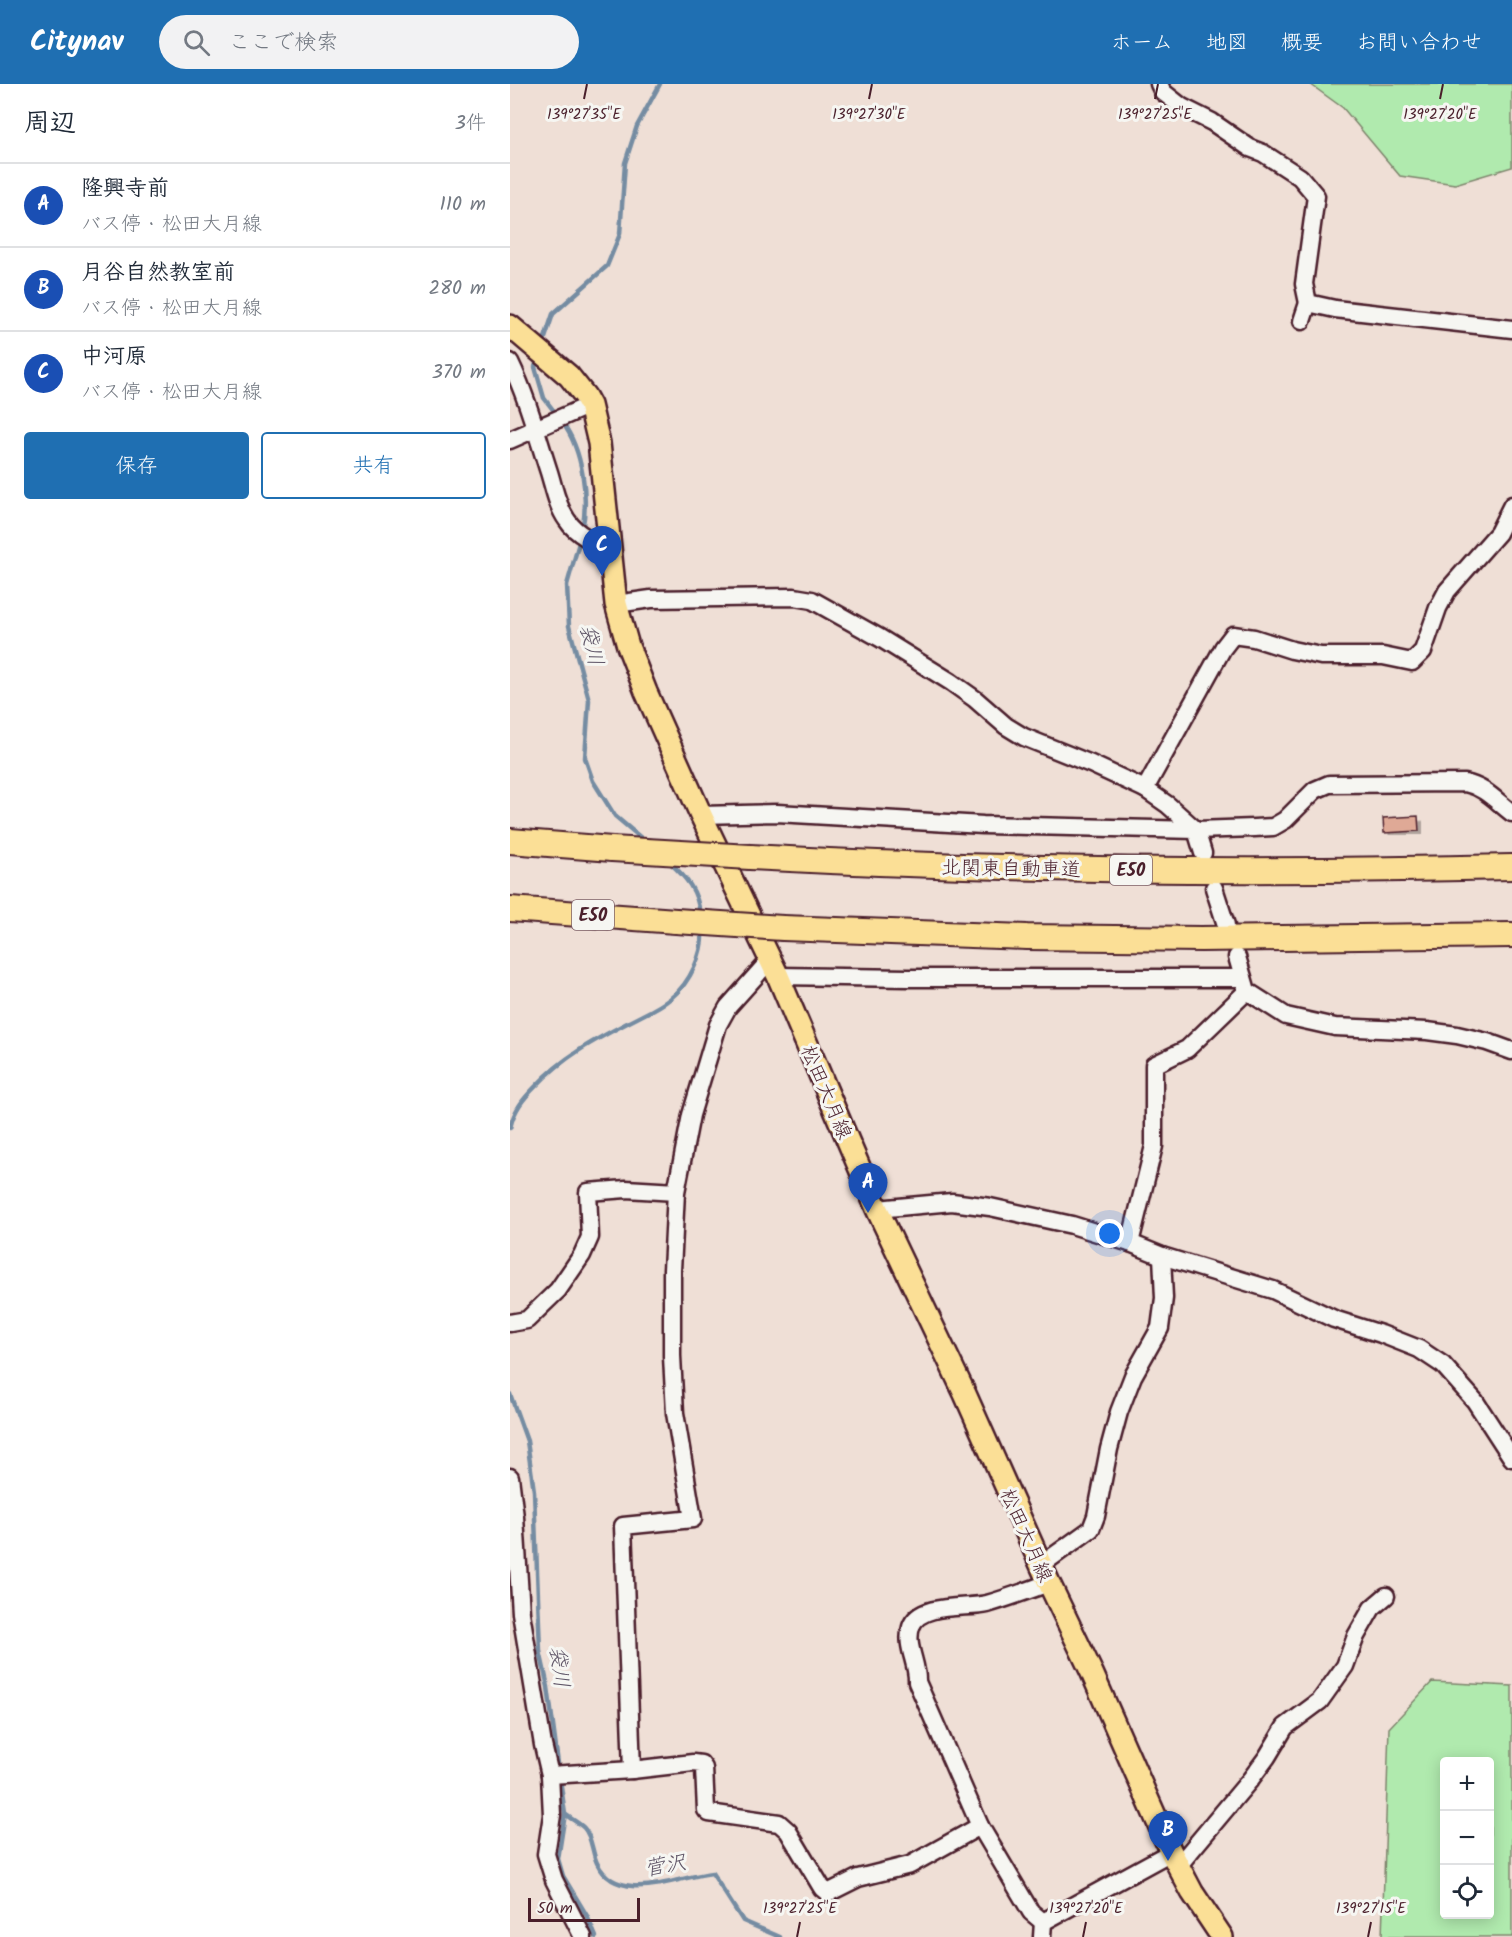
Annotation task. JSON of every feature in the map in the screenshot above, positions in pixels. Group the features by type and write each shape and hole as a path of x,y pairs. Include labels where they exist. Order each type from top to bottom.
{"highway":[{"name":"北関東自動車道","path":"510,841 750,857 1027,869 1346,871 1512,867"},
{"name":"E50","path":"510,909 783,928 1027,937 1201,939 1512,935"}],"main road":[{"name":"松田大月線","path":"515,330 555,362 578,387 599,443 601,544 628,646 701,815 774,968 877,1209 965,1394 1175,1859 1192,1892 1222,1937"}],"street":[{"path":"1160,84 1163,92 1182,107 1300,177 1316,196 1304,284 1308,303 1302,321"},
{"path":"1308,303 1335,309 1512,329"},
{"path":"510,362 540,427 560,507 575,529 601,544"},
{"path":"510,440 585,408"},
{"path":"1144,789 1223,648 1233,635 1254,638 1321,656 1383,656 1412,662 1423,651 1438,608 1447,591 1498,533 1512,505"},
{"path":"616,604 651,599 794,597 812,600 842,615 951,682 1006,726 1024,737 1091,764 1144,789 1168,805 1196,830 1203,853"},
{"path":"701,815 777,813 983,825 1196,830 1273,827 1285,820 1315,790 1329,784 1465,783 1485,790 1512,813"},
{"path":"1214,888 1226,925"},
{"path":"1237,957 1245,984 1286,1016 1335,1028 1427,1031 1457,1035 1512,1051"},
{"path":"632,1770 624,1526 693,1519 675,1413 671,1328 676,1192 691,1115 718,1026 728,1007 774,968 908,978 1245,984"},
{"path":"1131,1243 1154,1146 1154,1065 1187,1049 1245,984"},
{"path":"510,1323 527,1320 558,1290 582,1255 590,1237 588,1192 626,1190 676,1192"},
{"path":"877,1209 952,1202 990,1207 1072,1225 1131,1243 1162,1256 1273,1290 1334,1319 1419,1348 1443,1365 1475,1401 1512,1458"},
{"path":"1162,1256 1164,1298 1160,1328 1133,1376 1119,1412 1096,1516 1091,1529 1045,1574 985,1604 936,1609 918,1617 912,1624 909,1634 910,1649 918,1672 917,1682 980,1826 1042,1929 1175,1859 1250,1780 1285,1727 1320,1701 1345,1666 1356,1636 1372,1608 1386,1596"},
{"path":"510,1477 521,1613 550,1775 552,1815 546,1854 548,1865 583,1937"},
{"path":"550,1775 632,1770 693,1762 701,1764 704,1768 706,1810 709,1813 779,1823 788,1831 822,1888 828,1893 858,1878 910,1865 980,1826"}],"green space":[{"path":"1310,84 1512,84 1512,167 1455,184 1400,176 1343,108"},
{"path":"1432,1682 1512,1686 1512,1937 1382,1937 1389,1728"}],"building":[{"path":"1418,816 1419,831 1384,833 1383,818"}],"waterway":[{"name":"袋川","path":"543,344 553,314 607,266 620,234 625,163 637,126 660,84"},
{"name":"袋川","path":"538,358 535,367 544,398 557,415"},
{"name":"袋川","path":"562,422 575,446 582,474 585,504 582,531"},
{"name":"袋川","path":"580,539 567,585 569,626 589,700 585,758 593,781 615,816 647,843"},
{"name":"袋川","path":"669,862 690,885 697,899 700,915"},
{"name":"袋川","path":"510,1128 523,1100 547,1075 569,1057 662,1005 678,992 690,976 698,957 702,929"},
{"name":"袋川","path":"510,1394 527,1441 534,1491 540,1651 548,1687 559,1771"},
{"name":"袋川","path":"560,1779 565,1814 558,1859 563,1876 587,1916 596,1937"},
{"name":"菅沢","path":"565,1814 587,1831 597,1863 607,1876 619,1883 649,1886 712,1873 743,1921 780,1937"}],"place":[{"name":"中河原","path":"602,576"},
{"name":"隆興寺前","path":"868,1213"},
{"name":"月谷自然教室前","path":"1168,1861"}]}
